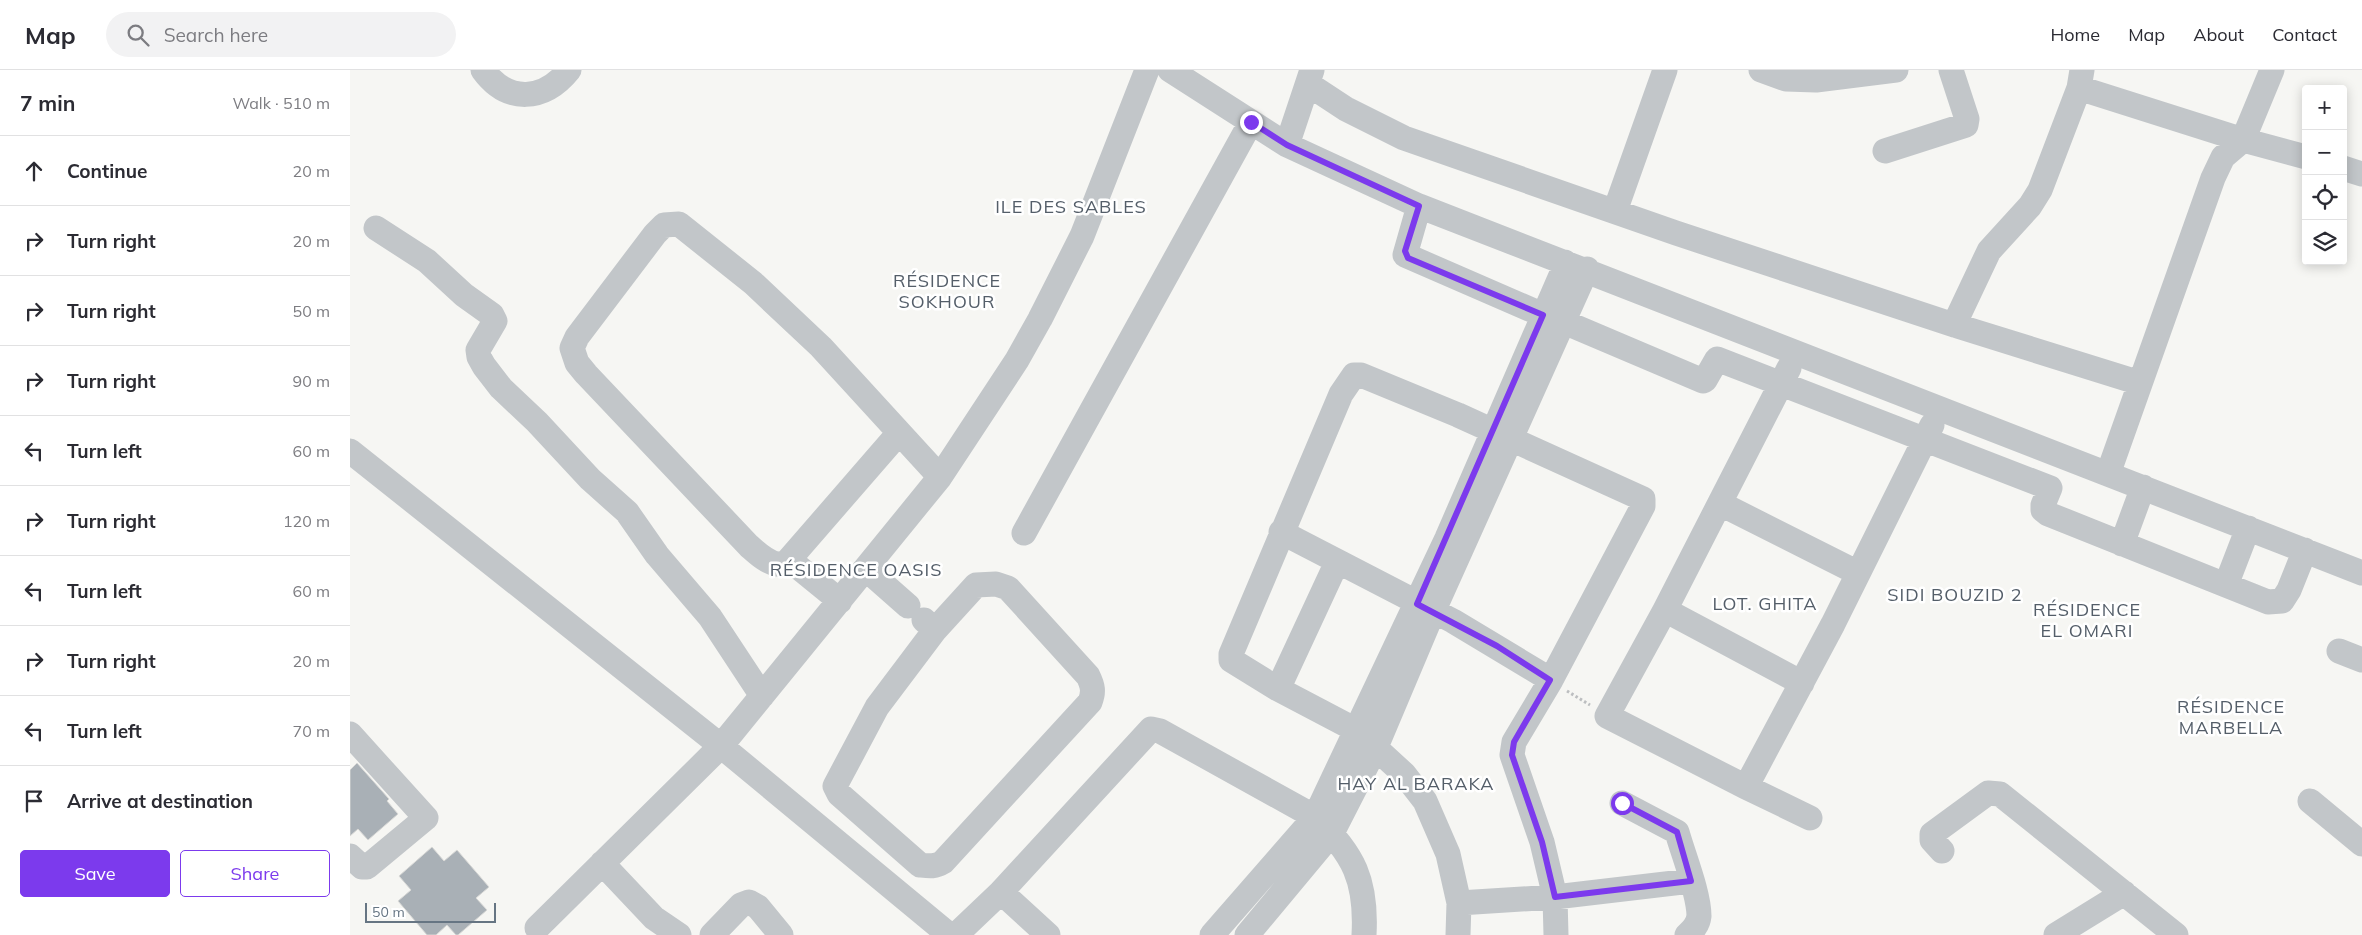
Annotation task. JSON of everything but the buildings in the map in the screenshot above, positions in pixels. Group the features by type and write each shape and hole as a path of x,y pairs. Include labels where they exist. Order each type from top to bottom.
{"street":[{"path":"483,70 496,84 510,92 530,95 552,87 569,70"},
{"path":"537,928 721,746 940,477 1017,360 1040,319 1082,236 1147,70"},
{"path":"1170,70 1198,79 1251,122 1287,145 1419,206 2362,573"},
{"path":"1615,211 1666,70"},
{"path":"1761,70 1786,79 1816,80 1896,70"},
{"path":"1885,151 1966,125 1967,119 1951,70"},
{"path":"2108,474 2213,178 2223,157 2243,140 2272,70"},
{"path":"1287,145 1310,77 1346,109 1404,138 1954,325 2140,383"},
{"path":"1954,325 1989,250 2030,206 2040,190 2080,79 2243,140 2302,155"},
{"path":"1024,533 1251,122"},
{"path":"2347,169 2362,174"},
{"path":"1419,206 1405,255 1702,381 1705,380 1717,359 1731,326"},
{"path":"840,601 797,566 770,561 749,546 586,374 574,355 572,348 576,338 655,234 664,225 679,224 753,283 821,347 898,434 940,477"},
{"path":"376,228 428,261 464,295 492,315 495,321 478,350 479,357 484,366 501,388 537,422 590,479 627,512 657,555 710,617 762,696"},
{"path":"1260,931 1324,825 1376,747 1425,608 1576,266"},
{"path":"1795,353 1783,383 1721,504 1666,610 1607,716 1746,788 1810,818"},
{"path":"1717,359 2050,488"},
{"path":"1458,935 1459,903 1448,854 1425,801 1404,774 1356,730 1278,689 1234,662 1231,657 1281,532 1341,394 1352,376 1361,375 1643,498 1643,506 1550,680 1514,742 1512,755 1542,842 1555,897 1556,935"},
{"path":"1746,788 1802,683 1940,409"},
{"path":"786,563 898,434"},
{"path":"350,451 721,746 948,934 953,935 960,931 1000,892 1151,730 1160,731 1324,825 1359,874 1364,899 1364,935"},
{"path":"2064,457 2042,505 2043,510 2048,514 2268,602 2282,601 2289,590 2305,550"},
{"path":"2122,544 2143,487"},
{"path":"1721,504 1858,573"},
{"path":"2226,585 2248,528"},
{"path":"1281,532 1497,646 1550,680"},
{"path":"1278,689 1337,562"},
{"path":"866,569 922,619"},
{"path":"996,584 1008,588 1088,676 1093,684 1090,702 943,862 936,866 920,865 839,794 835,786 922,619 976,585 996,584"},
{"path":"1212,935 1324,825 1356,730 1425,608"},
{"path":"1666,610 1802,683"},
{"path":"2339,651 2362,660"},
{"path":"350,734 426,818 367,867 362,866 350,856"},
{"path":"1942,851 1932,840 1932,834 1984,795 1996,792 2176,935"},
{"path":"2310,801 2362,844"},
{"path":"1622,803 1677,832 1699,916 1694,929 1687,935"},
{"path":"602,863 654,918 680,935"},
{"path":"1459,903 1555,897 1691,881"},
{"path":"1000,892 1048,935"},
{"path":"2056,935 2124,893"},
{"path":"712,935 741,905 749,902 758,907 781,935"}],"path":[{"path":"1550,680 1607,716"}],"district":[{"name":"ILE DES SABLES","path":"1071,206"},
{"name":"RÉSIDENCE SOKHOUR","path":"947,290"},
{"name":"RÉSIDENCE OASIS","path":"856,569"},
{"name":"SIDI BOUZID 2","path":"1955,594"},
{"name":"LOT. GHITA","path":"1765,603"},
{"name":"RÉSIDENCE EL OMARI","path":"2087,619"},
{"name":"RÉSIDENCE MARBELLA","path":"2231,716"},
{"name":"HAY AL BARAKA","path":"1416,783"}],"route":[{"path":"1251,122 1287,145 1419,206 1405,251 1405,255 1408,258 1543,315 1448,538 1417,604 1453,621 1497,646 1550,680 1514,742 1512,755 1542,842 1555,897 1691,881 1677,832 1622,803"}]}
